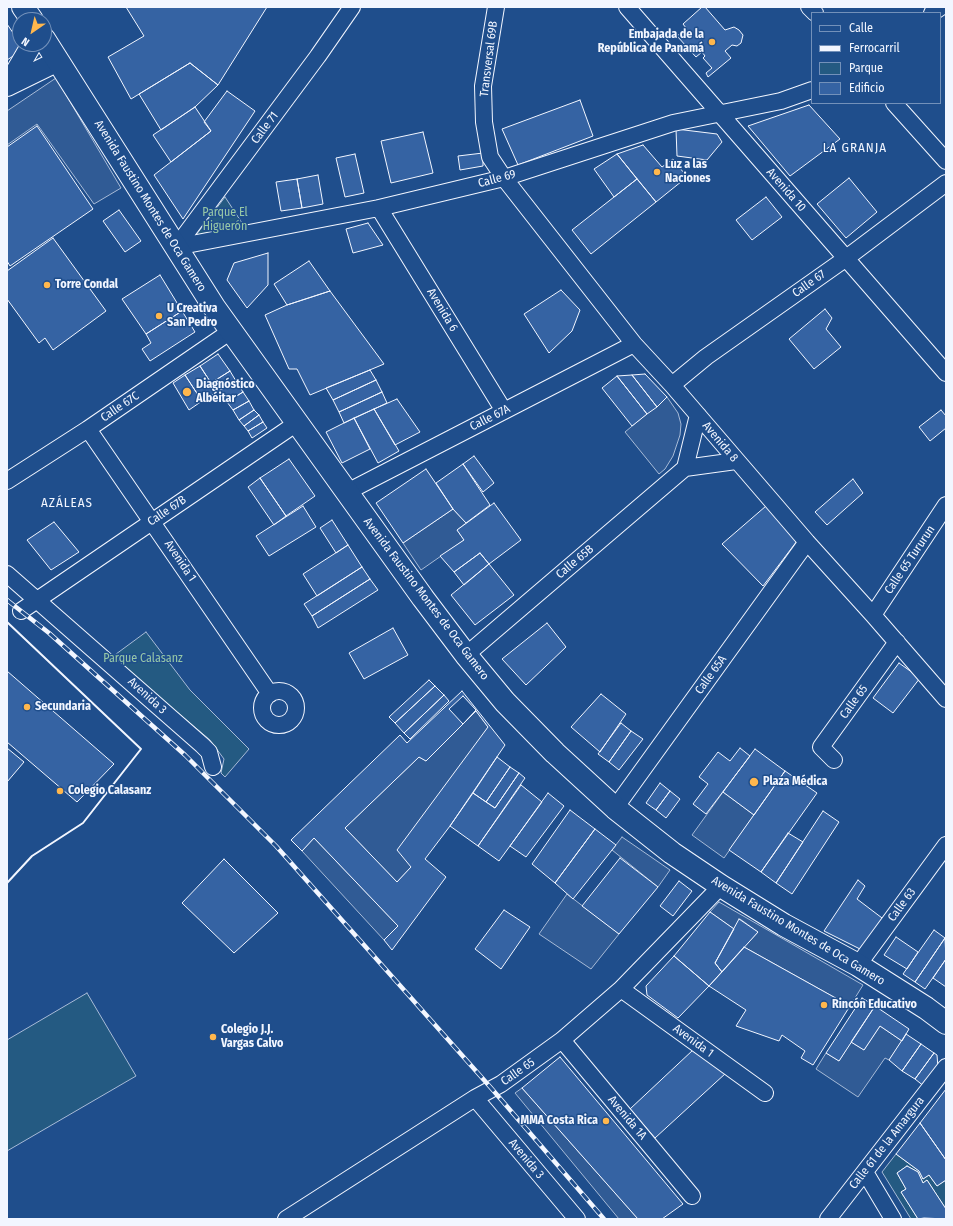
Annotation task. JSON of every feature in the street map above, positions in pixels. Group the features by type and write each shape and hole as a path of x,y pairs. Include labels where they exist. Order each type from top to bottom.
{"highway":[{"name":"Avenida Faustino Montes de Oca Gamero","path":"52,52 231,331 466,655 505,702 555,753 615,808 672,853 721,886 784,925 858,965 926,1008 946,1023"}],"main road":[{"path":"7,85 27,52"},
{"path":"7,85 58,61"}],"street":[{"name":"Calle 71","path":"176,247 318,56 352,7"},
{"name":"Transversal 69B","path":"496,7 483,86 484,122 490,157 504,178"},
{"name":"Avenida 10","path":"627,7 946,373"},
{"name":"Calle 69","path":"176,247 379,208 504,178 666,125 781,101 811,90"},
{"path":"895,104 946,161"},
{"name":"Avenida 8","path":"504,178 634,344 672,384 807,542 873,614 946,699"},
{"name":"Calle 67","path":"672,384 706,357 845,258 946,183"},
{"name":"Avenida 6","path":"379,208 504,411"},
{"name":"Calle 67C","path":"7,481 88,429 231,331"},
{"name":"Calle 67A","path":"347,492 634,344"},
{"path":"698,415 685,468 736,460"},
{"name":"Calle 67B","path":"38,599 297,423"},
{"name":"Avenida 1","path":"88,429 153,521 270,694"},
{"name":"Calle 65B","path":"466,655 685,468"},
{"name":"Calle 65 Tururun","path":"873,614 946,505"},
{"name":"Calle 65A","path":"615,808 807,542"},
{"name":"Avenida 3","path":"7,574 38,599 202,745 209,752 213,767"},
{"path":"21,611 38,599"},
{"name":"Calle 65","path":"834,760 821,747 897,642"},
{"name":"Calle 63","path":"858,965 946,845"},
{"name":"Calle 65","path":"292,1217 475,1098 501,1084 562,1040 621,989 721,886"},
{"name":"Avenida 1","path":"621,989 765,1093"},
{"name":"Avenida 1A","path":"562,1040 692,1196"},
{"name":"Calle 61 de la Amargura","path":"828,1219 946,1066"},
{"name":"Avenida 3","path":"475,1098 577,1219"},
{"path":"865,1172 893,1219"}],"green space":[{"name":"Parque El Higuerón","path":"225,197 246,229 193,239"},
{"name":"Parque Calasanz","path":"146,632 190,690 249,749 225,777 221,773 224,759 210,740 112,657"},
{"path":"87,993 136,1076 7,1151 7,1040"},
{"path":"896,1154 919,1171 923,1179 929,1175 937,1186 946,1180 946,1209 927,1180 923,1183 918,1172 907,1166 897,1173 906,1189 901,1192 918,1219 911,1219 882,1172"}],"shaded area":[{"path":"56,78 121,188 94,204 37,124 7,145 7,111"},
{"path":"667,397 678,413 681,424 680,435 673,456 665,469 659,474 625,432"},
{"path":"453,509 466,523 457,530 464,540 421,570 403,543"},
{"path":"476,711 488,727 411,867 397,882 345,828 419,757 426,761"},
{"path":"723,792 754,815 724,858 692,835"},
{"path":"622,837 670,870 658,887 612,850"},
{"path":"314,838 398,926 384,940 302,851"},
{"path":"567,894 619,934 591,969 539,934"},
{"path":"719,902 863,985 850,1006 744,947 758,932 740,919 734,929 710,912"},
{"path":"880,1026 902,1041 889,1060 885,1058 858,1097 816,1069 826,1053 839,1061 851,1042 864,1050"},
{"path":"522,1088 638,1219 619,1219 515,1093"}],"building":[{"path":"126,7 267,7 218,85 190,63 131,99 108,57 144,36"},
{"name":"Embajada de la República de Panamá","path":"702,7 705,7 725,30 734,27 743,35 741,43 737,46 732,45 725,51 731,58 708,77 706,73 712,68 703,58 705,56 702,52 696,57 677,36 686,28 683,24"},
{"path":"7,24 12,31 12,52 19,52 7,60"},
{"path":"190,63 218,85 195,107 161,130 139,94"},
{"path":"227,91 255,111 183,219 154,175 211,131 204,122"},
{"path":"580,100 593,136 518,165 502,129"},
{"path":"809,105 840,139 790,176 748,126"},
{"path":"195,107 211,131 171,162 153,135"},
{"path":"37,126 93,209 10,266 7,261 7,147"},
{"path":"676,129 717,134 722,142 707,160 677,156"},
{"path":"423,132 433,173 391,183 381,141"},
{"name":"Luz a las Naciones","path":"643,145 662,167 673,159 687,177 656,202 617,154"},
{"path":"483,153 483,166 460,170 458,156"},
{"path":"355,154 364,193 345,197 336,158"},
{"path":"617,154 637,179 614,197 594,169"},
{"path":"318,175 323,204 302,208 297,179"},
{"path":"849,178 877,212 846,238 817,204"},
{"path":"297,179 302,208 281,211 276,182"},
{"path":"637,179 656,202 591,254 572,230"},
{"path":"766,197 782,217 752,240 736,220"},
{"path":"119,210 141,241 125,252 103,221"},
{"path":"368,223 383,245 353,253 346,229"},
{"name":"Torre Condal","path":"53,238 106,311 53,350 45,338 39,343 7,299 7,271"},
{"path":"268,253 268,285 247,308 227,280 234,263"},
{"path":"309,261 330,291 287,305 274,284"},
{"path":"160,275 182,311 146,334 122,299"},
{"path":"561,290 580,310 572,331 549,353 524,314"},
{"path":"330,291 384,364 310,395 297,369 289,369 265,315 287,305"},
{"path":"825,309 832,318 826,329 841,347 814,369 789,339"},
{"path":"182,311 195,332 150,361 142,349 151,343 146,334"},
{"path":"218,354 230,371 211,383 200,366"},
{"path":"200,366 217,392 202,401 185,375"},
{"path":"370,370 376,380 333,400 326,388"},
{"path":"230,371 236,381 217,392 211,383"},
{"path":"645,374 667,397 657,407 632,375"},
{"name":"Diagnóstico Albéitar","path":"185,375 202,401 189,410 173,383"},
{"path":"632,375 657,407 647,414 617,376"},
{"path":"617,376 647,414 632,426 602,388"},
{"path":"376,380 382,392 339,412 333,400"},
{"path":"236,381 243,392 227,402 220,390"},
{"path":"243,392 249,401 233,410 227,402"},
{"path":"382,392 387,403 344,423 339,412"},
{"path":"397,399 420,432 395,445 374,409"},
{"path":"249,401 254,410 239,420 233,410"},
{"path":"374,409 399,451 378,463 354,418"},
{"path":"254,410 259,415 244,426 239,420"},
{"path":"941,410 946,416 946,428 930,441 919,427"},
{"path":"259,415 263,422 248,431 244,426"},
{"path":"354,418 370,449 342,463 326,432"},
{"path":"263,422 267,428 252,438 248,431"},
{"path":"474,456 494,483 483,492 463,464"},
{"path":"289,459 315,496 286,516 260,478"},
{"path":"463,464 490,505 466,523 453,509 436,483"},
{"path":"426,469 453,509 403,543 376,503"},
{"path":"260,478 286,516 274,525 248,487"},
{"path":"853,479 863,493 827,525 815,512"},
{"path":"494,503 521,540 489,564 480,553 454,572 440,556 464,540 457,530"},
{"path":"303,506 316,527 269,556 256,536"},
{"path":"766,506 797,541 763,586 722,544"},
{"path":"332,520 348,545 336,553 320,528"},
{"path":"54,522 79,552 51,570 27,540"},
{"path":"348,545 362,567 317,596 303,574"},
{"path":"480,553 489,564 464,585 454,572"},
{"path":"489,564 514,595 475,625 451,595"},
{"path":"362,567 370,579 312,616 304,604"},
{"path":"370,579 378,590 318,628 312,616"},
{"path":"547,623 566,647 526,685 502,659"},
{"path":"393,628 408,655 364,679 349,653"},
{"path":"899,663 920,678 893,713 873,698"},
{"name":"Secundaria","path":"7,671 114,764 77,802 7,742"},
{"path":"429,680 435,686 395,723 389,717"},
{"path":"435,686 444,695 404,733 395,723"},
{"path":"462,691 505,745 450,826 425,859 446,877 392,950 384,940 398,926 314,838 302,851 291,840 400,735 407,743","holes":["476,711 488,727 397,850 411,867 397,882 345,828 419,757 426,761"]},
{"path":"601,694 626,714 600,752 571,727"},
{"path":"444,695 449,701 410,739 404,733"},
{"path":"463,696 476,710 463,724 449,709"},
{"path":"621,723 631,731 609,762 598,754"},
{"path":"631,731 643,739 619,770 609,762"},
{"path":"7,748 24,762 7,782"},
{"path":"740,748 750,756 706,814 693,804 708,784 699,777 718,752 730,761"},
{"name":"Plaza Médica","path":"755,749 785,771 754,815 723,792"},
{"path":"497,757 510,767 486,802 473,793"},
{"path":"510,767 519,773 495,808 486,802"},
{"path":"785,771 817,793 761,872 729,850"},
{"path":"519,773 525,778 478,846 450,826 473,793 495,808"},
{"path":"660,783 670,791 656,810 646,803"},
{"path":"521,785 542,802 499,861 478,846"},
{"path":"670,791 680,799 666,818 656,810"},
{"path":"548,793 564,806 526,857 510,846"},
{"path":"570,810 595,829 555,883 532,864"},
{"path":"823,811 839,822 792,894 776,883"},
{"path":"595,829 616,845 573,899 555,883"},
{"path":"788,833 803,842 776,883 761,872"},
{"path":"620,858 658,887 619,934 582,906"},
{"path":"224,859 278,913 234,953 182,903"},
{"path":"858,880 865,886 857,899 886,921 864,951 824,931"},
{"path":"679,881 692,891 673,916 660,906"},
{"path":"504,910 530,927 501,969 475,949"},
{"path":"710,912 734,929 715,963 722,972 709,986 674,956"},
{"path":"739,919 758,932 722,972 715,963"},
{"path":"934,930 945,938 915,982 903,974"},
{"path":"896,937 918,952 907,969 884,955"},
{"path":"945,938 946,959 925,989 915,982"},
{"path":"744,947 850,1006 813,1065 801,1058 805,1051 782,1035 779,1041 736,1026 746,1010 709,986"},
{"path":"674,956 709,986 678,1018 647,995 646,986"},
{"path":"946,959 946,987 933,978"},
{"path":"862,998 875,1006 839,1061 826,1053"},
{"path":"875,1006 909,1029 902,1041 880,1026 864,1050 851,1042"},
{"path":"906,1034 921,1044 902,1071 889,1060"},
{"path":"921,1044 934,1053 915,1079 902,1071"},
{"path":"693,1050 726,1073 655,1138 630,1109"},
{"path":"934,1053 937,1055 938,1068 925,1087 915,1079"},
{"path":"560,1057 683,1204 662,1219 638,1219 522,1088"},
{"path":"946,1089 946,1160 920,1123"},
{"path":"920,1123 946,1160 946,1180 937,1186 929,1175 923,1179 919,1171 896,1154"},
{"path":"907,1166 918,1172 923,1183 927,1180 946,1209 946,1219 918,1219 901,1192 906,1189 897,1173"}],"railway":[{"path":"7,600 49,633 185,755 276,846 492,1089 604,1219"}],"wall":[{"path":"7,622 141,749 83,823 32,856 7,883"}],"place":[{"name":"Embajada de la República de Panamá","path":"712,42"},
{"name":"Luz a las Naciones","path":"657,172"},
{"name":"Torre Condal","path":"47,285"},
{"name":"U Creativa San Pedro","path":"159,316"},
{"name":"Diagnóstico Albéitar","path":"187,392"},
{"name":"Secundaria","path":"27,707"},
{"name":"Plaza Médica","path":"754,782"},
{"name":"Colegio Calasanz","path":"60,791"},
{"name":"Rincón Educativo","path":"824,1005"},
{"name":"Colegio J.J. Vargas Calvo","path":"213,1037"},
{"name":"MMA Costa Rica","path":"606,1121"}],"district":[{"name":"LA GRANJA","path":"855,148"},
{"name":"AZÁLEAS","path":"67,503"}]}
